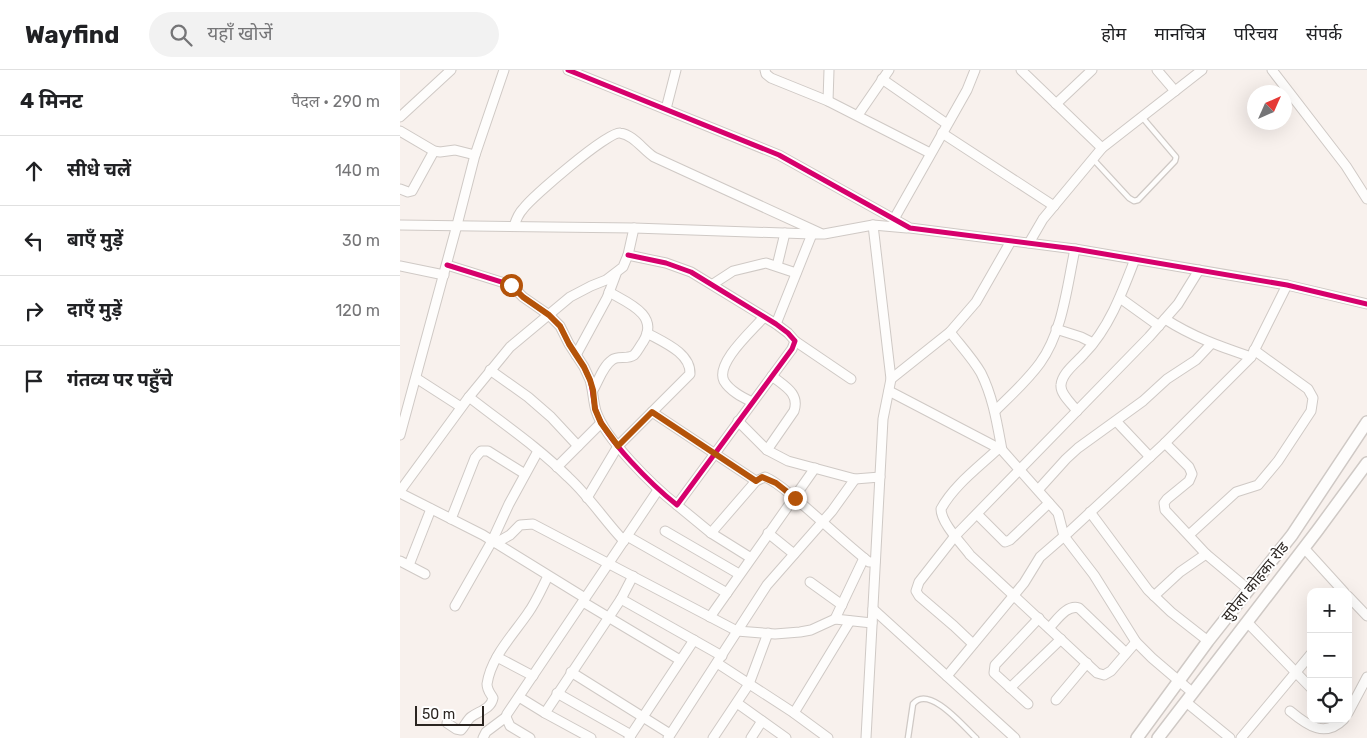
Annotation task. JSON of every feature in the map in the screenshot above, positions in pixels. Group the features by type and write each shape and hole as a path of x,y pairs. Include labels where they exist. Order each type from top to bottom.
{"street":[{"path":"400,117 451,70"},
{"path":"400,435 403,409 416,378 475,155 504,70"},
{"path":"568,70 779,155 910,228"},
{"path":"666,109 676,70"},
{"path":"765,70 766,74 771,78 858,115 930,153"},
{"path":"828,101 829,70"},
{"path":"858,115 889,70"},
{"path":"894,219 967,90 975,70"},
{"path":"1021,70 1102,148"},
{"path":"1056,104 1092,70"},
{"path":"1157,70 1175,91"},
{"path":"1030,243 1044,219 1102,148 1202,70"},
{"path":"1272,70 1346,166 1367,199"},
{"path":"882,80 947,124"},
{"path":"400,131 434,151 455,150 475,155"},
{"path":"514,226 524,207 592,147 608,136 621,133 635,140 654,157 824,234"},
{"path":"942,133 1054,206"},
{"path":"400,188 408,192 412,191 434,151"},
{"path":"400,224 634,228 812,234 824,234 873,225 910,228 1075,249 1136,259 1287,285 1367,304"},
{"path":"866,738 883,419 891,379 873,225"},
{"path":"634,228 628,255 623,267 606,280 570,297 510,347 469,396 400,492 494,542 608,617 680,660"},
{"path":"777,266 785,233"},
{"path":"776,324 812,234"},
{"path":"891,379 950,332 976,302 1011,241"},
{"path":"995,411 1040,362 1060,318 1075,249"},
{"path":"628,255 666,263 691,272 713,284 776,324 793,337 795,341 851,379"},
{"path":"1077,410 1062,392 1061,382 1101,333 1120,298 1136,259"},
{"path":"713,284 733,271 766,264 796,273"},
{"path":"447,265 511,285 523,297 549,315 560,326 584,367 593,390 595,409 601,423 618,446 658,490 711,533 751,558"},
{"path":"400,266 444,275"},
{"path":"973,644 919,596 916,588 955,536 1162,322 1178,304 1199,270"},
{"path":"576,356 610,292 616,274"},
{"path":"947,676 1024,583 1040,557 1165,443 1252,353 1287,285"},
{"path":"593,390 610,361 632,356 648,332 646,317 640,311 610,292"},
{"path":"1120,298 1162,322 1211,344 1252,353 1308,389 1313,398 1311,410 1278,461 1258,485 1236,492 1189,535"},
{"path":"752,402 729,387 724,381 722,374 726,360 764,317"},
{"path":"1056,329 1081,336 1093,343"},
{"path":"587,498 618,446 690,374 688,362 681,355 648,332"},
{"path":"950,332 980,371 989,391 995,411 1000,449"},
{"path":"677,505 792,349 795,341"},
{"path":"1038,490 1066,459 1144,401 1167,379 1196,360 1211,344"},
{"path":"490,370 551,416 578,446"},
{"path":"767,450 794,411 796,404 796,400 790,392 772,376"},
{"path":"416,378 461,407"},
{"path":"889,391 1000,449 1058,513 1064,536 1094,575 1136,642 1179,682 1189,697 1230,738"},
{"path":"469,396 557,467 587,498 607,523 625,539 727,593"},
{"path":"652,412 756,481"},
{"path":"738,421 767,450 788,461 855,479 880,477"},
{"path":"1116,421 1150,457"},
{"name":"सुपेला कोहका रोड","path":"1137,738 1208,641 1292,535 1367,422"},
{"path":"557,467 601,423"},
{"path":"1165,443 1191,471 1191,477 1167,499 1164,507 1206,554 1249,590"},
{"path":"1000,449 963,481 941,509 942,517 955,536 970,555 1097,673 1104,675 1111,671 1136,642"},
{"path":"452,519 475,458 481,451 488,451 525,474"},
{"path":"455,606 494,542 525,474 538,451"},
{"path":"1158,738 1317,531 1367,462"},
{"path":"710,617 815,468"},
{"path":"711,533 756,481 762,477 770,479 795,498 869,562 875,562"},
{"path":"571,672 669,736 767,585 855,479"},
{"path":"483,738 486,732 506,718 658,490"},
{"path":"976,514 1005,542 1010,540 1049,503"},
{"path":"409,565 432,509"},
{"path":"1090,512 1154,596 1208,641"},
{"path":"494,542 510,535 520,525 533,524 737,631 768,633 800,632 811,630 835,619 872,623"},
{"path":"665,531 739,574"},
{"path":"768,533 794,554"},
{"path":"1304,548 1340,588"},
{"path":"1154,596 1180,572 1206,554"},
{"path":"835,619 864,558"},
{"path":"400,560 425,574"},
{"path":"448,723 461,730 471,717 478,715 492,703 493,698 488,691 487,684 492,668 497,657 530,610 548,576"},
{"path":"545,713 621,599 633,576"},
{"path":"810,582 842,605"},
{"path":"621,599 694,640 749,684 828,738"},
{"path":"1352,605 1367,616"},
{"path":"1049,628 1068,608 1079,608 1126,653"},
{"path":"873,609 1015,738"},
{"path":"1028,704 994,673 993,667 1039,618"},
{"path":"794,713 850,622"},
{"path":"1248,622 1307,684"},
{"path":"713,738 749,684 768,633"},
{"path":"1010,688 1061,639"},
{"path":"557,693 630,737 694,640"},
{"path":"497,657 533,676"},
{"path":"1241,738 1307,658"},
{"path":"1056,700 1087,663"},
{"path":"1352,705 1367,677"},
{"path":"519,697 586,737"},
{"path":"737,702 786,738"},
{"path":"1290,711 1316,731 1327,735 1340,723"},
{"path":"506,718 510,726 530,738"},
{"path":"751,738 762,721"}],"lane":[{"path":"1093,159 1129,198 1134,201 1138,200 1175,161 1176,157 1142,117"},
{"path":"908,738 913,704 923,698 928,698 939,704 976,738"}],"cycle path":[{"path":"568,70 779,155 910,228 1075,249 1287,285 1367,304"},
{"path":"447,265 511,285 523,297 549,315 560,326 590,380 596,411 609,435 643,474 677,505 792,349 795,341 776,324 691,272 666,263 628,255"}],"route":[{"path":"511,285 523,297 556,320 560,326 590,380 595,409 601,423 618,446 652,412 756,481 762,477 770,479 795,498"}]}
